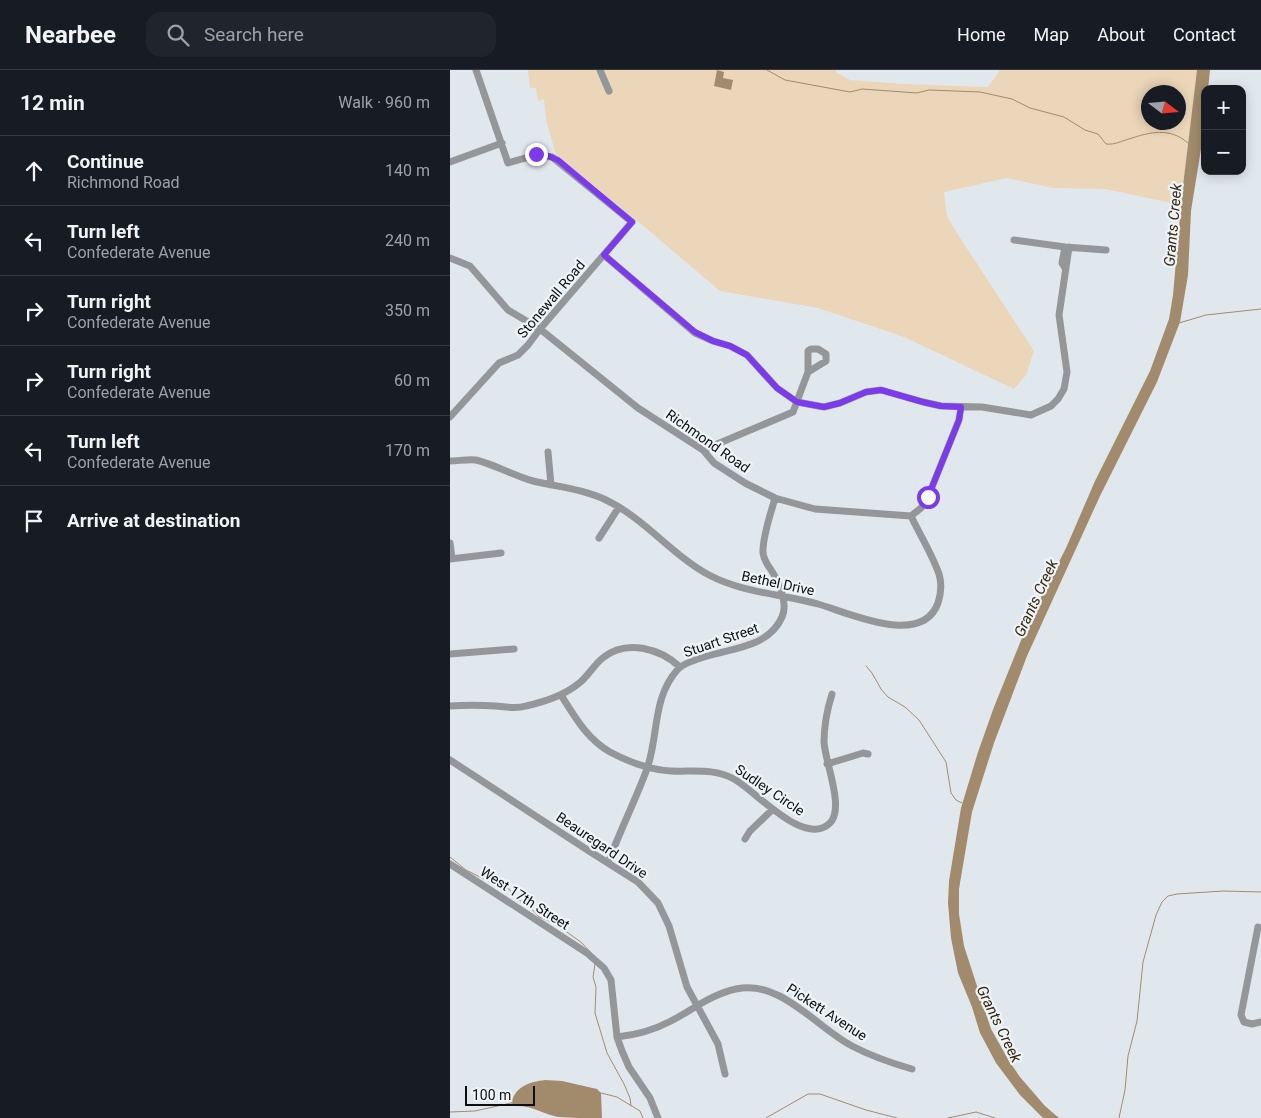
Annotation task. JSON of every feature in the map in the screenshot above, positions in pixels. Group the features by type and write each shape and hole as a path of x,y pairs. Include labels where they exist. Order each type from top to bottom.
{"street":[{"path":"450,162 502,143 476,70"},
{"path":"600,70 609,91"},
{"name":"Stonewall Road","path":"450,417 499,363 518,355 528,345 632,222 558,160 546,155 536,154 508,163 502,143"},
{"path":"1014,240 1106,250"},
{"path":"604,255 695,332 747,355 777,388 797,402 824,407 840,403 866,392 881,390 941,406 982,407 1031,415 1051,406 1064,389 1067,372 1059,316 1065,268 1068,263 1067,247"},
{"name":"Richmond Road","path":"450,258 470,266 508,310 540,329 638,408 703,450 714,463 745,483 775,498 815,509 911,516"},
{"path":"703,450 793,412 808,372"},
{"path":"911,516 921,508 928,497 959,420 961,407"},
{"path":"548,452 551,485"},
{"name":"Bethel Drive","path":"450,461 475,460 530,480 586,492 619,507 692,565 710,576 742,589 782,596 840,610 874,622 907,626 924,619 936,608 942,587 939,574 911,516"},
{"name":"Stuart Street","path":"608,863 647,767 663,692 669,680 680,667 711,654 756,643 768,637 777,628 784,614 782,596 774,574 766,564 763,553 775,498"},
{"path":"599,538 619,507"},
{"path":"450,543 451,558 502,554"},
{"path":"450,706 468,705 516,708 561,696 580,684 603,657 616,649 632,647 651,650 663,654 680,667"},
{"path":"450,654 514,649"},
{"name":"Sudley Circle","path":"561,696 582,727 593,739 624,759 647,767 670,771 719,772 744,786 772,810 809,830 819,829 828,825 834,818 836,809 824,745 824,726 832,694"},
{"path":"827,764 868,754"},
{"name":"Beauregard Drive","path":"450,760 638,882 658,903 665,914 687,987 718,1044 725,1074"},
{"path":"745,839 750,831 772,810"},
{"name":"West 17th Street","path":"450,864 587,953 604,968 611,980 617,1037 629,1067 650,1098 658,1118"},
{"path":"1258,927 1241,1015 1244,1022 1252,1024 1261,1022"},
{"name":"Pickett Avenue","path":"617,1037 632,1036 649,1030 670,1022 697,1006 736,989 749,987 782,996 851,1045 886,1061 912,1069"}],"shaded area":[{"path":"528,70 835,70 850,80 988,87 1000,70 1197,70 1181,205 1105,189 1053,188 1007,178 944,192 947,216 1034,351 1026,375 1014,389 904,337 818,308 720,291 556,155 546,120 544,99 538,101 536,88 530,88"},
{"path":"717,70 724,72 723,78 733,80 731,90 714,86"},
{"path":"1197,70 1210,70 1208,85 1201,85 1201,149 1191,211 1188,275 1180,322 1157,382 1100,496 1027,656 994,743 972,812 959,889 959,914 964,946 991,1029 1020,1077 1045,1106 1059,1118 1043,1118 1020,1095 996,1063 980,1033 958,973 951,938 948,903 949,881 961,808 994,707 1028,623 1066,548 1095,481 1150,371 1169,319"},
{"path":"545,1080 562,1081 597,1089 601,1093 602,1118 558,1117 531,1108 513,1106 511,1103 513,1097 520,1089 534,1082"}],"waterway":[{"path":"767,70 785,80 850,92 862,89 917,93 929,90 980,92 1012,99 1030,108 1064,117 1085,130 1098,134 1106,144 1160,132 1174,135 1188,143"},
{"path":"1179,323 1206,315 1261,309"},
{"path":"866,666 888,697 905,707 919,720 946,762 951,793 956,800 962,803"},
{"path":"450,857 466,870 496,885 509,889 517,899 527,904 539,917 556,924 582,943 593,955"},
{"path":"1119,1118 1125,1090 1128,1056 1137,1021 1143,962 1156,915 1162,902 1168,896 1177,894 1223,891 1261,892"},
{"path":"595,964 593,977 596,987 595,1013 607,1053 624,1084 631,1106"},
{"path":"601,1093 617,1097 640,1111 643,1118"},
{"path":"766,1118 808,1094 820,1094 866,1110 897,1118"},
{"path":"450,1112 475,1111 511,1103"},
{"path":"948,1118 976,1112 995,1118"}],"route":[{"path":"536,154 546,155 558,160 632,222 604,255 695,332 747,355 777,388 797,402 824,407 852,399 866,392 881,390 941,406 961,407 959,420 928,497"}],"water label":[{"name":"Grants Creek","path":"1173,225"},
{"name":"Grants Creek","path":"1036,598"},
{"name":"Grants Creek","path":"999,1024"}]}
